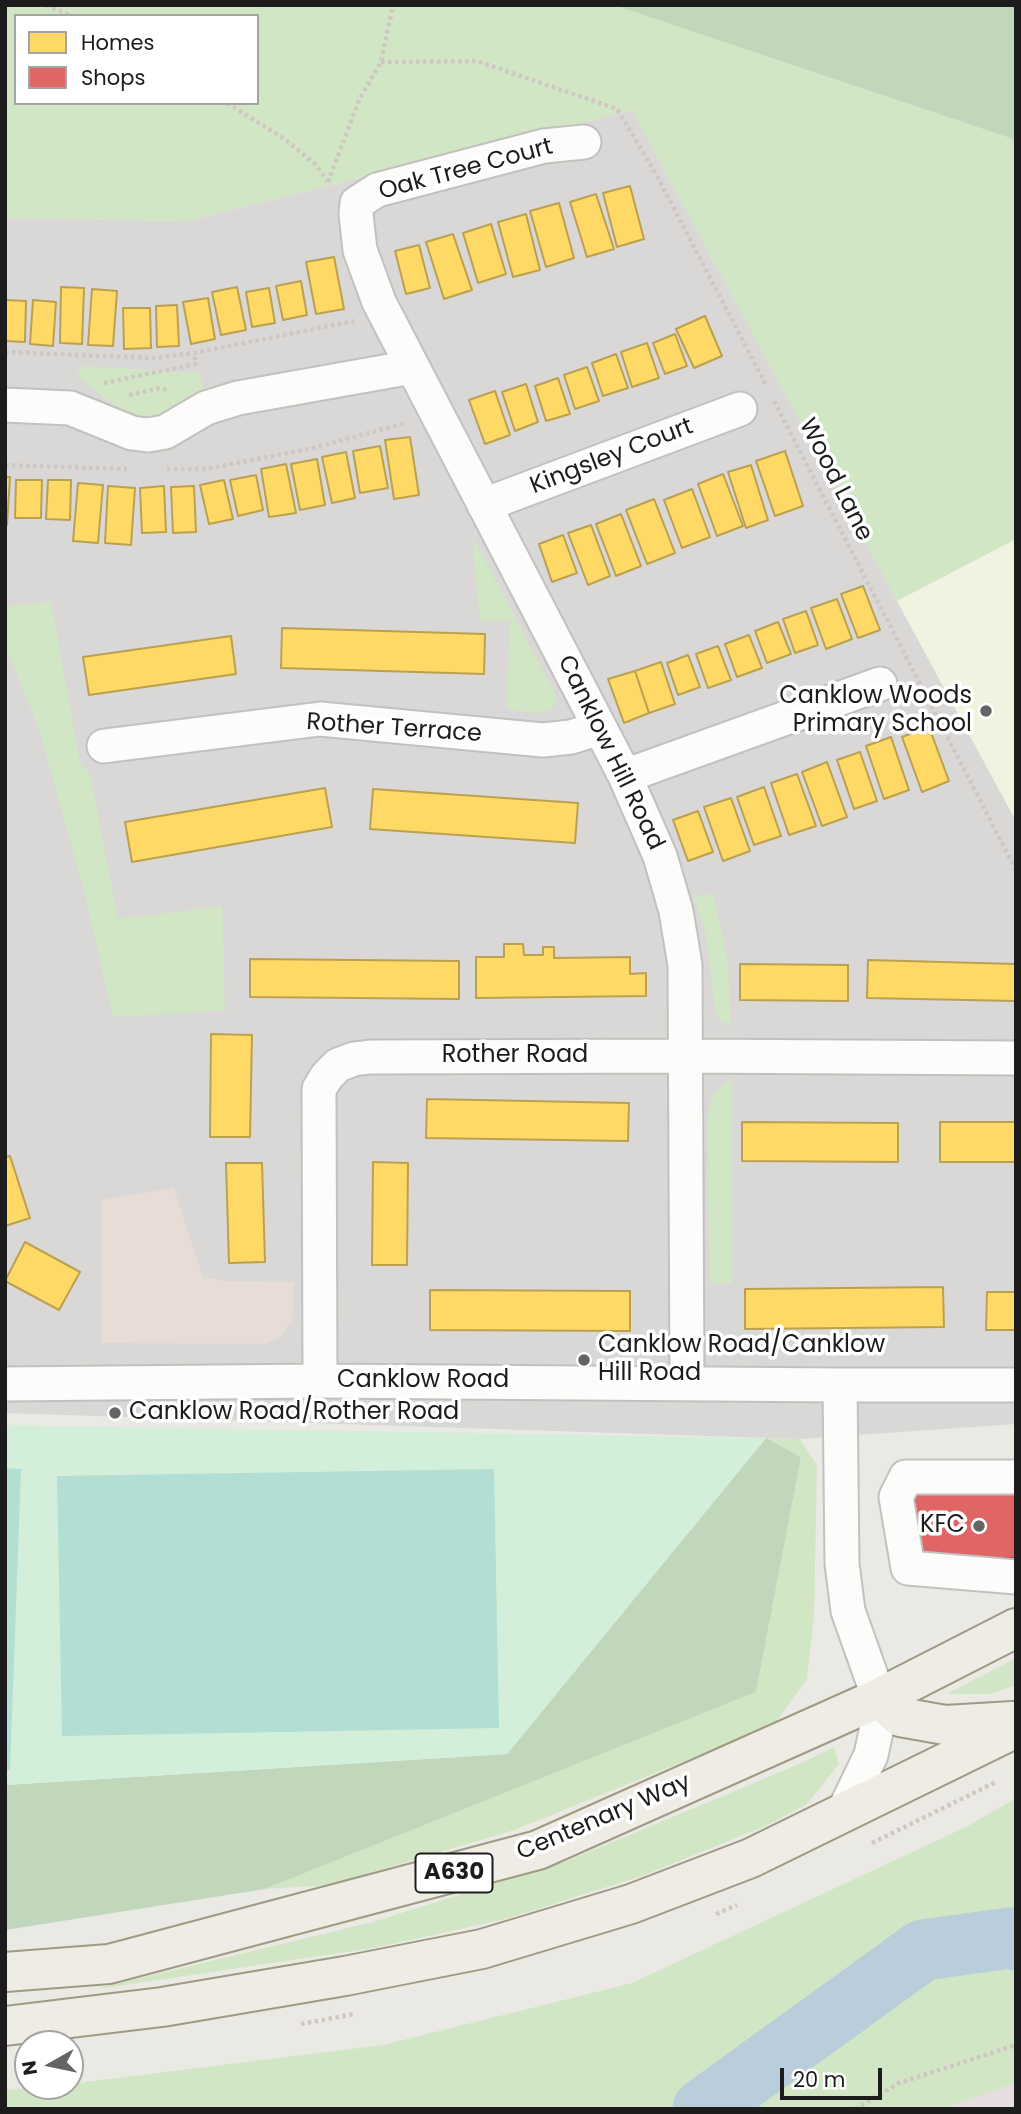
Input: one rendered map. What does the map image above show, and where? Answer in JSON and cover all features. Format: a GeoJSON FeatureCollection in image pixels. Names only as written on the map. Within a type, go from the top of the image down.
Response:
{"type":"FeatureCollection","features":[{"type":"Feature","properties":{"kind":"main road","name":"Centenary Way"},"geometry":{"type":"LineString","coordinates":[[5,1972],[109,1964],[538,1850],[879,1698],[1016,1628]]}},
{"type":"Feature","properties":{"kind":"main road"},"geometry":{"type":"LineString","coordinates":[[879,1698],[900,1717],[944,1725],[1016,1720]]}},
{"type":"Feature","properties":{"kind":"main road"},"geometry":{"type":"LineString","coordinates":[[5,2026],[162,2007],[345,1976],[482,1948],[631,1904],[751,1858],[1016,1728]]}},
{"type":"Feature","properties":{"kind":"street","name":"Oak Tree Court"},"geometry":{"type":"LineString","coordinates":[[412,367],[379,302],[360,250],[356,214],[358,204],[377,190],[544,146],[584,142]]}},
{"type":"Feature","properties":{"kind":"street"},"geometry":{"type":"LineString","coordinates":[[5,405],[70,408],[132,433],[148,435],[165,432],[206,408],[238,398],[412,367]]}},
{"type":"Feature","properties":{"kind":"street","name":"Canklow Hill Road"},"geometry":{"type":"LineString","coordinates":[[412,367],[625,776],[660,856],[676,911],[685,965],[687,1383]]}},
{"type":"Feature","properties":{"kind":"street","name":"Kingsley Court"},"geometry":{"type":"LineString","coordinates":[[484,505],[740,409]]}},
{"type":"Feature","properties":{"kind":"street"},"geometry":{"type":"LineString","coordinates":[[625,776],[880,684]]}},
{"type":"Feature","properties":{"kind":"street","name":"Rother Terrace"},"geometry":{"type":"LineString","coordinates":[[104,746],[320,719],[543,740],[571,737],[600,728]]}},
{"type":"Feature","properties":{"kind":"street","name":"Rother Road"},"geometry":{"type":"LineString","coordinates":[[320,1381],[319,1089],[338,1065],[370,1057],[1016,1058]]}},
{"type":"Feature","properties":{"kind":"street","name":"Canklow Road"},"geometry":{"type":"LineString","coordinates":[[5,1384],[320,1381],[1016,1385]]}},
{"type":"Feature","properties":{"kind":"street"},"geometry":{"type":"LineString","coordinates":[[840,1385],[842,1564],[848,1611],[879,1698],[878,1722],[871,1755],[843,1813]]}},
{"type":"Feature","properties":{"kind":"street"},"geometry":{"type":"LineString","coordinates":[[1016,1477],[906,1477],[896,1497],[908,1568],[1016,1577]]}},
{"type":"Feature","properties":{"kind":"path"},"geometry":{"type":"LineString","coordinates":[[46,5],[66,14]]}},
{"type":"Feature","properties":{"kind":"path"},"geometry":{"type":"LineString","coordinates":[[328,182],[359,100],[381,62],[393,5]]}},
{"type":"Feature","properties":{"kind":"path","name":"Wood Lane"},"geometry":{"type":"LineString","coordinates":[[381,62],[477,61],[617,109],[657,176],[1016,870]]}},
{"type":"Feature","properties":{"kind":"path"},"geometry":{"type":"LineString","coordinates":[[230,105],[283,138],[314,163],[328,182],[336,205],[356,214]]}},
{"type":"Feature","properties":{"kind":"path"},"geometry":{"type":"LineString","coordinates":[[5,352],[154,358],[194,354],[385,314]]}},
{"type":"Feature","properties":{"kind":"path"},"geometry":{"type":"LineString","coordinates":[[70,408],[74,390],[196,363],[194,354]]}},
{"type":"Feature","properties":{"kind":"path"},"geometry":{"type":"LineString","coordinates":[[156,469],[206,468],[313,448],[437,414]]}},
{"type":"Feature","properties":{"kind":"path"},"geometry":{"type":"LineString","coordinates":[[5,466],[129,469]]}},
{"type":"Feature","properties":{"kind":"path"},"geometry":{"type":"LineString","coordinates":[[855,2109],[899,2083],[1016,2045]]}},
{"type":"Feature","properties":{"kind":"shaded area"},"geometry":{"type":"Polygon","coordinates":[[[614,5],[1016,5],[1016,140],[614,5]]]}},
{"type":"Feature","properties":{"kind":"shaded area"},"geometry":{"type":"Polygon","coordinates":[[[632,110],[1016,821],[1016,1424],[800,1439],[5,1413],[5,218],[186,221],[632,110]]]}},
{"type":"Feature","properties":{"kind":"shaded area","name":"Canklow Woods Primary School"},"geometry":{"type":"Polygon","coordinates":[[[1016,539],[1016,821],[897,601],[1016,539]]]}},
{"type":"Feature","properties":{"kind":"shaded area"},"geometry":{"type":"Polygon","coordinates":[[[174,1188],[203,1277],[228,1281],[294,1282],[292,1322],[280,1337],[265,1344],[101,1343],[102,1200],[174,1188]]]}},
{"type":"Feature","properties":{"kind":"shaded area"},"geometry":{"type":"Polygon","coordinates":[[[5,1425],[766,1438],[507,1754],[5,1785],[5,1425]]]}},
{"type":"Feature","properties":{"kind":"shaded area"},"geometry":{"type":"Polygon","coordinates":[[[766,1438],[801,1457],[756,1692],[265,1889],[5,1930],[5,1785],[507,1754],[766,1438]]]}},
{"type":"Feature","properties":{"kind":"shaded area"},"geometry":{"type":"Polygon","coordinates":[[[5,1468],[21,1469],[10,1770],[5,1770],[5,1468]]]}},
{"type":"Feature","properties":{"kind":"shaded area"},"geometry":{"type":"Polygon","coordinates":[[[494,1469],[499,1728],[62,1736],[57,1476],[494,1469]]]}},
{"type":"Feature","properties":{"kind":"shaded area"},"geometry":{"type":"Polygon","coordinates":[[[1016,2083],[1016,2109],[941,2109],[1016,2083]]]}},
{"type":"Feature","properties":{"kind":"green space"},"geometry":{"type":"Polygon","coordinates":[[[5,5],[615,5],[1016,140],[1016,539],[897,601],[632,110],[186,221],[5,218],[5,5]]]}},
{"type":"Feature","properties":{"kind":"green space"},"geometry":{"type":"Polygon","coordinates":[[[80,366],[199,373],[204,389],[187,406],[150,422],[132,417],[117,408],[78,377],[80,366]]]}},
{"type":"Feature","properties":{"kind":"green space"},"geometry":{"type":"Polygon","coordinates":[[[472,536],[556,695],[554,707],[545,712],[507,709],[510,621],[480,621],[472,536]]]}},
{"type":"Feature","properties":{"kind":"green space"},"geometry":{"type":"Polygon","coordinates":[[[51,601],[80,763],[90,774],[118,919],[222,906],[225,1010],[113,1017],[85,895],[40,732],[5,644],[5,607],[51,601]]]}},
{"type":"Feature","properties":{"kind":"green space"},"geometry":{"type":"Polygon","coordinates":[[[713,894],[728,961],[731,1025],[722,1022],[716,1013],[706,935],[694,897],[713,894]]]}},
{"type":"Feature","properties":{"kind":"green space"},"geometry":{"type":"Polygon","coordinates":[[[732,1077],[732,1283],[710,1283],[707,1128],[710,1102],[732,1077]]]}},
{"type":"Feature","properties":{"kind":"green space"},"geometry":{"type":"Polygon","coordinates":[[[766,1438],[800,1439],[817,1465],[814,1617],[807,1679],[774,1725],[514,1830],[329,1885],[265,1889],[756,1692],[801,1457],[766,1438]]]}},
{"type":"Feature","properties":{"kind":"green space"},"geometry":{"type":"Polygon","coordinates":[[[1016,1658],[1016,1685],[990,1694],[947,1694],[1016,1658]]]}},
{"type":"Feature","properties":{"kind":"green space"},"geometry":{"type":"Polygon","coordinates":[[[834,1747],[839,1764],[807,1804],[768,1825],[642,1876],[505,1919],[373,1948],[91,1990],[373,1922],[567,1861],[795,1766],[834,1747]]]}},
{"type":"Feature","properties":{"kind":"green space"},"geometry":{"type":"Polygon","coordinates":[[[1016,1798],[1016,2083],[941,2109],[5,2109],[5,2090],[14,2089],[14,2100],[84,2100],[84,2082],[383,2045],[632,1983],[968,1826],[1016,1798]]]}},
{"type":"Feature","properties":{"kind":"building: Homes"},"geometry":{"type":"Polygon","coordinates":[[[630,186],[644,239],[617,247],[603,193],[630,186]]]}},
{"type":"Feature","properties":{"kind":"building: Homes"},"geometry":{"type":"Polygon","coordinates":[[[596,194],[614,249],[587,257],[570,202],[596,194]]]}},
{"type":"Feature","properties":{"kind":"building: Homes"},"geometry":{"type":"Polygon","coordinates":[[[559,203],[574,258],[546,267],[530,211],[559,203]]]}},
{"type":"Feature","properties":{"kind":"building: Homes"},"geometry":{"type":"Polygon","coordinates":[[[526,214],[540,270],[513,277],[498,222],[526,214]]]}},
{"type":"Feature","properties":{"kind":"building: Homes"},"geometry":{"type":"Polygon","coordinates":[[[491,224],[506,274],[478,283],[463,233],[491,224]]]}},
{"type":"Feature","properties":{"kind":"building: Homes"},"geometry":{"type":"Polygon","coordinates":[[[453,234],[472,290],[444,299],[426,242],[453,234]]]}},
{"type":"Feature","properties":{"kind":"building: Homes"},"geometry":{"type":"Polygon","coordinates":[[[419,245],[430,288],[406,294],[395,251],[419,245]]]}},
{"type":"Feature","properties":{"kind":"building: Homes"},"geometry":{"type":"Polygon","coordinates":[[[334,257],[344,309],[316,314],[306,262],[334,257]]]}},
{"type":"Feature","properties":{"kind":"building: Homes"},"geometry":{"type":"Polygon","coordinates":[[[301,281],[307,315],[283,320],[276,286],[301,281]]]}},
{"type":"Feature","properties":{"kind":"building: Homes"},"geometry":{"type":"Polygon","coordinates":[[[61,287],[84,288],[82,344],[60,343],[61,287]]]}},
{"type":"Feature","properties":{"kind":"building: Homes"},"geometry":{"type":"Polygon","coordinates":[[[237,287],[246,330],[221,335],[212,292],[237,287]]]}},
{"type":"Feature","properties":{"kind":"building: Homes"},"geometry":{"type":"Polygon","coordinates":[[[269,288],[275,323],[252,327],[246,292],[269,288]]]}},
{"type":"Feature","properties":{"kind":"building: Homes"},"geometry":{"type":"Polygon","coordinates":[[[92,289],[117,291],[113,346],[88,345],[92,289]]]}},
{"type":"Feature","properties":{"kind":"building: Homes"},"geometry":{"type":"Polygon","coordinates":[[[208,298],[215,339],[191,344],[183,302],[208,298]]]}},
{"type":"Feature","properties":{"kind":"building: Homes"},"geometry":{"type":"Polygon","coordinates":[[[5,300],[26,301],[25,342],[5,341],[5,300]]]}},
{"type":"Feature","properties":{"kind":"building: Homes"},"geometry":{"type":"Polygon","coordinates":[[[33,300],[56,302],[53,346],[30,344],[33,300]]]}},
{"type":"Feature","properties":{"kind":"building: Homes"},"geometry":{"type":"Polygon","coordinates":[[[177,305],[179,346],[157,347],[156,306],[177,305]]]}},
{"type":"Feature","properties":{"kind":"building: Homes"},"geometry":{"type":"Polygon","coordinates":[[[123,308],[150,308],[151,348],[124,349],[123,308]]]}},
{"type":"Feature","properties":{"kind":"building: Homes"},"geometry":{"type":"Polygon","coordinates":[[[705,316],[722,356],[694,368],[676,329],[705,316]]]}},
{"type":"Feature","properties":{"kind":"building: Homes"},"geometry":{"type":"Polygon","coordinates":[[[675,334],[687,366],[665,374],[653,343],[675,334]]]}},
{"type":"Feature","properties":{"kind":"building: Homes"},"geometry":{"type":"Polygon","coordinates":[[[647,343],[659,378],[632,387],[621,352],[647,343]]]}},
{"type":"Feature","properties":{"kind":"building: Homes"},"geometry":{"type":"Polygon","coordinates":[[[616,354],[628,388],[603,396],[592,363],[616,354]]]}},
{"type":"Feature","properties":{"kind":"building: Homes"},"geometry":{"type":"Polygon","coordinates":[[[587,367],[599,401],[575,409],[564,375],[587,367]]]}},
{"type":"Feature","properties":{"kind":"building: Homes"},"geometry":{"type":"Polygon","coordinates":[[[558,378],[570,414],[546,421],[535,386],[558,378]]]}},
{"type":"Feature","properties":{"kind":"building: Homes"},"geometry":{"type":"Polygon","coordinates":[[[526,384],[538,422],[515,431],[502,392],[526,384]]]}},
{"type":"Feature","properties":{"kind":"building: Homes"},"geometry":{"type":"Polygon","coordinates":[[[495,391],[510,435],[485,444],[469,400],[495,391]]]}},
{"type":"Feature","properties":{"kind":"building: Homes"},"geometry":{"type":"Polygon","coordinates":[[[410,437],[419,495],[394,499],[385,440],[410,437]]]}},
{"type":"Feature","properties":{"kind":"building: Homes"},"geometry":{"type":"Polygon","coordinates":[[[380,446],[388,488],[360,493],[353,451],[380,446]]]}},
{"type":"Feature","properties":{"kind":"building: Homes"},"geometry":{"type":"Polygon","coordinates":[[[785,451],[803,506],[775,516],[756,461],[785,451]]]}},
{"type":"Feature","properties":{"kind":"building: Homes"},"geometry":{"type":"Polygon","coordinates":[[[346,452],[355,498],[332,503],[322,457],[346,452]]]}},
{"type":"Feature","properties":{"kind":"building: Homes"},"geometry":{"type":"Polygon","coordinates":[[[317,459],[325,505],[300,510],[291,464],[317,459]]]}},
{"type":"Feature","properties":{"kind":"building: Homes"},"geometry":{"type":"Polygon","coordinates":[[[286,464],[296,513],[269,517],[261,469],[286,464]]]}},
{"type":"Feature","properties":{"kind":"building: Homes"},"geometry":{"type":"Polygon","coordinates":[[[751,465],[768,520],[746,528],[728,472],[751,465]]]}},
{"type":"Feature","properties":{"kind":"building: Homes"},"geometry":{"type":"Polygon","coordinates":[[[723,474],[743,526],[717,536],[698,484],[723,474]]]}},
{"type":"Feature","properties":{"kind":"building: Homes"},"geometry":{"type":"Polygon","coordinates":[[[256,475],[263,510],[238,516],[230,480],[256,475]]]}},
{"type":"Feature","properties":{"kind":"building: Homes"},"geometry":{"type":"Polygon","coordinates":[[[5,477],[10,477],[7,525],[5,525],[5,477]]]}},
{"type":"Feature","properties":{"kind":"building: Homes"},"geometry":{"type":"Polygon","coordinates":[[[16,480],[42,480],[41,518],[15,518],[16,480]]]}},
{"type":"Feature","properties":{"kind":"building: Homes"},"geometry":{"type":"Polygon","coordinates":[[[48,480],[71,480],[70,520],[46,519],[48,480]]]}},
{"type":"Feature","properties":{"kind":"building: Homes"},"geometry":{"type":"Polygon","coordinates":[[[224,480],[233,519],[209,524],[200,485],[224,480]]]}},
{"type":"Feature","properties":{"kind":"building: Homes"},"geometry":{"type":"Polygon","coordinates":[[[78,483],[103,485],[98,543],[73,541],[78,483]]]}},
{"type":"Feature","properties":{"kind":"building: Homes"},"geometry":{"type":"Polygon","coordinates":[[[108,486],[135,488],[131,545],[105,543],[108,486]]]}},
{"type":"Feature","properties":{"kind":"building: Homes"},"geometry":{"type":"Polygon","coordinates":[[[164,486],[166,532],[142,533],[140,488],[164,486]]]}},
{"type":"Feature","properties":{"kind":"building: Homes"},"geometry":{"type":"Polygon","coordinates":[[[194,486],[196,532],[173,533],[171,487],[194,486]]]}},
{"type":"Feature","properties":{"kind":"building: Homes"},"geometry":{"type":"Polygon","coordinates":[[[692,489],[710,537],[682,548],[664,500],[692,489]]]}},
{"type":"Feature","properties":{"kind":"building: Homes"},"geometry":{"type":"Polygon","coordinates":[[[654,499],[675,553],[647,564],[626,510],[654,499]]]}},
{"type":"Feature","properties":{"kind":"building: Homes"},"geometry":{"type":"Polygon","coordinates":[[[621,514],[641,566],[616,576],[596,524],[621,514]]]}},
{"type":"Feature","properties":{"kind":"building: Homes"},"geometry":{"type":"Polygon","coordinates":[[[591,525],[610,576],[588,585],[568,533],[591,525]]]}},
{"type":"Feature","properties":{"kind":"building: Homes"},"geometry":{"type":"Polygon","coordinates":[[[563,535],[577,573],[552,582],[539,544],[563,535]]]}},
{"type":"Feature","properties":{"kind":"building: Homes"},"geometry":{"type":"Polygon","coordinates":[[[863,586],[880,630],[858,638],[841,594],[863,586]]]}},
{"type":"Feature","properties":{"kind":"building: Homes"},"geometry":{"type":"Polygon","coordinates":[[[837,599],[852,639],[826,649],[811,608],[837,599]]]}},
{"type":"Feature","properties":{"kind":"building: Homes"},"geometry":{"type":"Polygon","coordinates":[[[806,611],[818,645],[795,653],[783,619],[806,611]]]}},
{"type":"Feature","properties":{"kind":"building: Homes"},"geometry":{"type":"Polygon","coordinates":[[[778,622],[791,654],[767,663],[755,631],[778,622]]]}},
{"type":"Feature","properties":{"kind":"building: Homes"},"geometry":{"type":"Polygon","coordinates":[[[282,628],[485,634],[484,674],[281,668],[282,628]]]}},
{"type":"Feature","properties":{"kind":"building: Homes"},"geometry":{"type":"Polygon","coordinates":[[[749,635],[762,668],[737,677],[725,644],[749,635]]]}},
{"type":"Feature","properties":{"kind":"building: Homes"},"geometry":{"type":"Polygon","coordinates":[[[231,636],[236,674],[89,695],[83,657],[231,636]]]}},
{"type":"Feature","properties":{"kind":"building: Homes"},"geometry":{"type":"Polygon","coordinates":[[[718,646],[731,680],[708,688],[696,654],[718,646]]]}},
{"type":"Feature","properties":{"kind":"building: Homes"},"geometry":{"type":"Polygon","coordinates":[[[688,655],[700,687],[678,695],[667,663],[688,655]]]}},
{"type":"Feature","properties":{"kind":"building: Homes"},"geometry":{"type":"Polygon","coordinates":[[[661,662],[675,704],[649,713],[635,671],[661,662]]]}},
{"type":"Feature","properties":{"kind":"building: Homes"},"geometry":{"type":"Polygon","coordinates":[[[635,671],[649,713],[624,723],[608,679],[635,671]]]}},
{"type":"Feature","properties":{"kind":"building: Homes"},"geometry":{"type":"Polygon","coordinates":[[[929,727],[949,781],[922,792],[902,737],[929,727]]]}},
{"type":"Feature","properties":{"kind":"building: Homes"},"geometry":{"type":"Polygon","coordinates":[[[891,737],[909,790],[884,799],[866,746],[891,737]]]}},
{"type":"Feature","properties":{"kind":"building: Homes"},"geometry":{"type":"Polygon","coordinates":[[[860,752],[877,801],[854,809],[837,760],[860,752]]]}},
{"type":"Feature","properties":{"kind":"building: Homes"},"geometry":{"type":"Polygon","coordinates":[[[827,762],[847,817],[822,826],[802,772],[827,762]]]}},
{"type":"Feature","properties":{"kind":"building: Homes"},"geometry":{"type":"Polygon","coordinates":[[[797,774],[816,826],[789,835],[771,783],[797,774]]]}},
{"type":"Feature","properties":{"kind":"building: Homes"},"geometry":{"type":"Polygon","coordinates":[[[764,787],[781,836],[754,845],[737,797],[764,787]]]}},
{"type":"Feature","properties":{"kind":"building: Homes"},"geometry":{"type":"Polygon","coordinates":[[[325,788],[332,827],[132,862],[125,822],[325,788]]]}},
{"type":"Feature","properties":{"kind":"building: Homes"},"geometry":{"type":"Polygon","coordinates":[[[373,789],[578,803],[575,843],[370,829],[373,789]]]}},
{"type":"Feature","properties":{"kind":"building: Homes"},"geometry":{"type":"Polygon","coordinates":[[[731,798],[750,851],[723,861],[704,807],[731,798]]]}},
{"type":"Feature","properties":{"kind":"building: Homes"},"geometry":{"type":"Polygon","coordinates":[[[698,811],[713,852],[688,861],[673,820],[698,811]]]}},
{"type":"Feature","properties":{"kind":"building: Homes"},"geometry":{"type":"Polygon","coordinates":[[[504,944],[523,944],[524,955],[543,955],[543,947],[554,947],[554,958],[630,957],[630,974],[646,973],[646,996],[476,998],[476,957],[504,957],[504,944]]]}},
{"type":"Feature","properties":{"kind":"building: Homes"},"geometry":{"type":"Polygon","coordinates":[[[250,959],[459,961],[459,999],[250,997],[250,959]]]}},
{"type":"Feature","properties":{"kind":"building: Homes"},"geometry":{"type":"Polygon","coordinates":[[[868,960],[1016,964],[1016,1001],[867,998],[868,960]]]}},
{"type":"Feature","properties":{"kind":"building: Homes"},"geometry":{"type":"Polygon","coordinates":[[[740,964],[848,965],[848,1001],[740,1000],[740,964]]]}},
{"type":"Feature","properties":{"kind":"building: Homes"},"geometry":{"type":"Polygon","coordinates":[[[211,1034],[252,1035],[250,1137],[210,1137],[211,1034]]]}},
{"type":"Feature","properties":{"kind":"building: Homes"},"geometry":{"type":"Polygon","coordinates":[[[427,1099],[629,1103],[628,1141],[426,1138],[427,1099]]]}},
{"type":"Feature","properties":{"kind":"building: Homes"},"geometry":{"type":"Polygon","coordinates":[[[742,1122],[898,1123],[898,1162],[742,1161],[742,1122]]]}},
{"type":"Feature","properties":{"kind":"building: Homes"},"geometry":{"type":"Polygon","coordinates":[[[940,1122],[1016,1122],[1016,1162],[940,1162],[940,1122]]]}},
{"type":"Feature","properties":{"kind":"building: Homes"},"geometry":{"type":"Polygon","coordinates":[[[10,1156],[30,1218],[5,1226],[5,1157],[10,1156]]]}},
{"type":"Feature","properties":{"kind":"building: Homes"},"geometry":{"type":"Polygon","coordinates":[[[373,1162],[408,1163],[407,1265],[372,1265],[373,1162]]]}},
{"type":"Feature","properties":{"kind":"building: Homes"},"geometry":{"type":"Polygon","coordinates":[[[226,1163],[262,1163],[265,1262],[229,1263],[226,1163]]]}},
{"type":"Feature","properties":{"kind":"building: Homes"},"geometry":{"type":"Polygon","coordinates":[[[25,1242],[80,1272],[59,1310],[5,1281],[25,1242]]]}},
{"type":"Feature","properties":{"kind":"building: Homes"},"geometry":{"type":"Polygon","coordinates":[[[943,1287],[944,1327],[745,1329],[745,1289],[943,1287]]]}},
{"type":"Feature","properties":{"kind":"building: Homes"},"geometry":{"type":"Polygon","coordinates":[[[430,1290],[630,1291],[630,1331],[430,1330],[430,1290]]]}},
{"type":"Feature","properties":{"kind":"building: Homes"},"geometry":{"type":"Polygon","coordinates":[[[987,1292],[1016,1292],[1016,1330],[986,1330],[987,1292]]]}},
{"type":"Feature","properties":{"kind":"building: Shops"},"geometry":{"type":"Polygon","coordinates":[[[915,1494],[1016,1494],[1016,1558],[915,1558],[915,1494]]]}},
{"type":"Feature","properties":{"kind":"waterway"},"geometry":{"type":"LineString","coordinates":[[703,2109],[923,1950],[1010,1938],[1016,1940]]}},
{"type":"Feature","properties":{"kind":"place","name":"Canklow Woods Primary School"},"geometry":{"type":"Point","coordinates":[986,711]}},
{"type":"Feature","properties":{"kind":"place","name":"Canklow Road/Canklow Hill Road"},"geometry":{"type":"Point","coordinates":[584,1360]}},
{"type":"Feature","properties":{"kind":"place","name":"Canklow Road/Rother Road"},"geometry":{"type":"Point","coordinates":[115,1413]}},
{"type":"Feature","properties":{"kind":"place","name":"KFC"},"geometry":{"type":"Point","coordinates":[979,1526]}}]}
